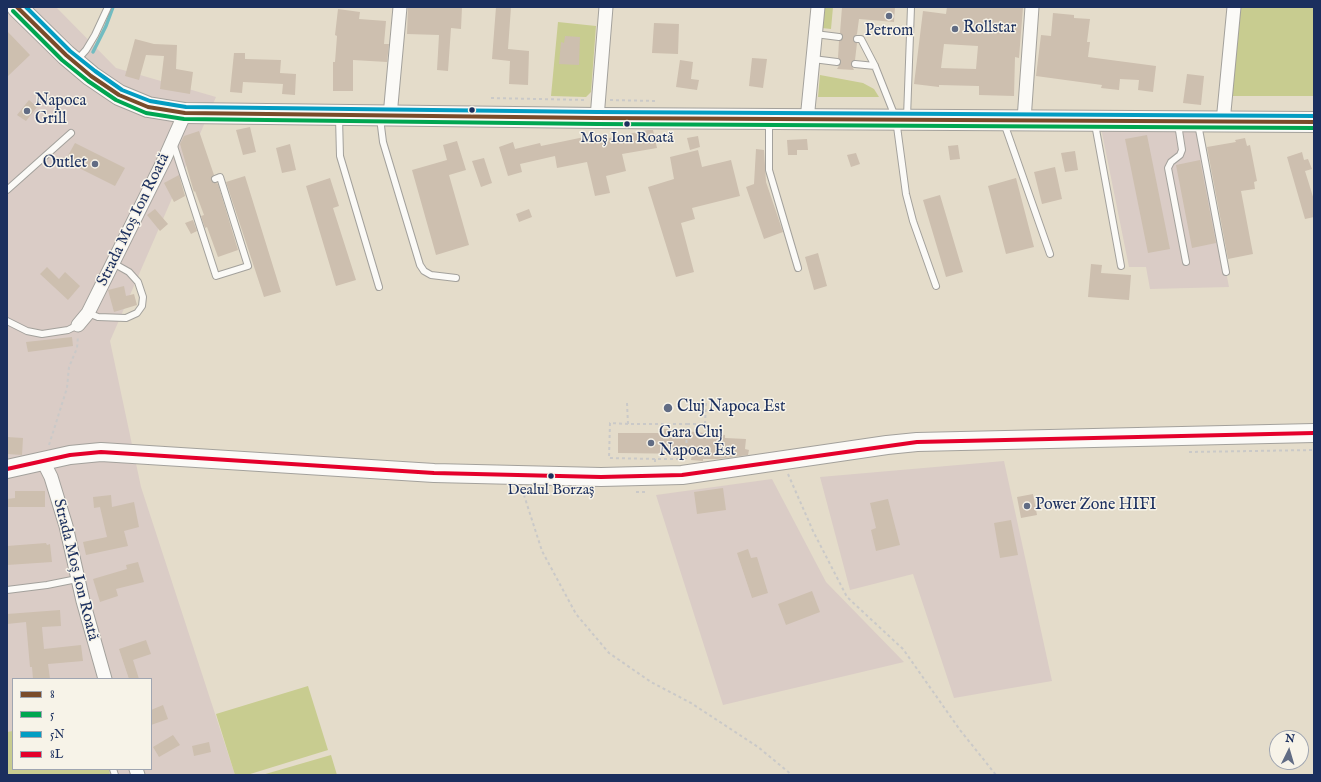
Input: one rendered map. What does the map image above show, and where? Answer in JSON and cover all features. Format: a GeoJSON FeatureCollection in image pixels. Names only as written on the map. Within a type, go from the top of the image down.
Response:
{"type":"FeatureCollection","features":[{"type":"Feature","properties":{"kind":"main road"},"geometry":{"type":"LineString","coordinates":[[17,7],[48,39],[74,62],[119,95],[148,107],[185,113],[385,116],[598,109],[769,120],[1003,119],[1314,122]]}},
{"type":"Feature","properties":{"kind":"main road"},"geometry":{"type":"LineString","coordinates":[[7,469],[70,455],[100,452],[434,473],[601,476],[655,467],[682,475],[887,444],[917,442],[1314,434]]}},
{"type":"Feature","properties":{"kind":"street"},"geometry":{"type":"LineString","coordinates":[[385,116],[400,7]]}},
{"type":"Feature","properties":{"kind":"street"},"geometry":{"type":"LineString","coordinates":[[598,109],[606,7]]}},
{"type":"Feature","properties":{"kind":"street"},"geometry":{"type":"LineString","coordinates":[[808,120],[818,7]]}},
{"type":"Feature","properties":{"kind":"street"},"geometry":{"type":"LineString","coordinates":[[1024,120],[1032,7]]}},
{"type":"Feature","properties":{"kind":"street"},"geometry":{"type":"LineString","coordinates":[[1222,122],[1234,7]]}},
{"type":"Feature","properties":{"kind":"street","name":"Strada Moș Ion Roată"},"geometry":{"type":"LineString","coordinates":[[78,325],[88,313],[185,113]]}},
{"type":"Feature","properties":{"kind":"street","name":"Strada Moș Ion Roată"},"geometry":{"type":"LineString","coordinates":[[43,461],[51,478],[66,526],[77,579],[105,678]]}},
{"type":"Feature","properties":{"kind":"lane"},"geometry":{"type":"LineString","coordinates":[[74,62],[86,50],[108,7]]}},
{"type":"Feature","properties":{"kind":"lane"},"geometry":{"type":"LineString","coordinates":[[911,7],[901,119],[906,194],[913,221],[936,286]]}},
{"type":"Feature","properties":{"kind":"lane"},"geometry":{"type":"LineString","coordinates":[[816,34],[839,37]]}},
{"type":"Feature","properties":{"kind":"lane"},"geometry":{"type":"LineString","coordinates":[[857,39],[861,40],[901,119]]}},
{"type":"Feature","properties":{"kind":"lane"},"geometry":{"type":"LineString","coordinates":[[813,59],[837,62]]}},
{"type":"Feature","properties":{"kind":"lane"},"geometry":{"type":"LineString","coordinates":[[855,64],[875,66]]}},
{"type":"Feature","properties":{"kind":"lane"},"geometry":{"type":"LineString","coordinates":[[339,116],[340,156],[379,287]]}},
{"type":"Feature","properties":{"kind":"lane"},"geometry":{"type":"LineString","coordinates":[[385,116],[383,142],[420,265],[424,271],[431,275],[456,278]]}},
{"type":"Feature","properties":{"kind":"lane"},"geometry":{"type":"LineString","coordinates":[[1003,119],[1050,254]]}},
{"type":"Feature","properties":{"kind":"lane"},"geometry":{"type":"LineString","coordinates":[[769,120],[769,170],[798,268]]}},
{"type":"Feature","properties":{"kind":"lane"},"geometry":{"type":"LineString","coordinates":[[1094,120],[1121,266]]}},
{"type":"Feature","properties":{"kind":"lane"},"geometry":{"type":"LineString","coordinates":[[1177,121],[1182,150],[1180,156],[1171,162],[1168,168],[1186,262]]}},
{"type":"Feature","properties":{"kind":"lane"},"geometry":{"type":"LineString","coordinates":[[1197,121],[1226,272]]}},
{"type":"Feature","properties":{"kind":"lane"},"geometry":{"type":"LineString","coordinates":[[7,190],[71,133]]}},
{"type":"Feature","properties":{"kind":"lane"},"geometry":{"type":"LineString","coordinates":[[172,142],[190,186],[216,276],[248,266],[220,177],[215,179]]}},
{"type":"Feature","properties":{"kind":"lane"},"geometry":{"type":"LineString","coordinates":[[88,313],[98,317],[126,318],[137,313],[142,306],[143,297],[138,282],[128,272],[112,263]]}},
{"type":"Feature","properties":{"kind":"lane"},"geometry":{"type":"LineString","coordinates":[[7,321],[27,331],[42,334],[68,330],[78,325]]}},
{"type":"Feature","properties":{"kind":"lane"},"geometry":{"type":"LineString","coordinates":[[7,590],[48,585],[77,579]]}},
{"type":"Feature","properties":{"kind":"path"},"geometry":{"type":"LineString","coordinates":[[491,98],[598,109],[655,101]]}},
{"type":"Feature","properties":{"kind":"path"},"geometry":{"type":"LineString","coordinates":[[43,461],[67,388],[69,367],[77,348],[78,325]]}},
{"type":"Feature","properties":{"kind":"path"},"geometry":{"type":"LineString","coordinates":[[627,403],[628,424]]}},
{"type":"Feature","properties":{"kind":"path"},"geometry":{"type":"LineString","coordinates":[[687,424],[687,459],[655,467],[609,458],[610,424],[628,424],[687,424],[705,424],[706,403]]}},
{"type":"Feature","properties":{"kind":"path"},"geometry":{"type":"LineString","coordinates":[[782,460],[813,531],[847,597],[903,649],[960,730],[996,775]]}},
{"type":"Feature","properties":{"kind":"path"},"geometry":{"type":"LineString","coordinates":[[517,474],[542,551],[576,614],[609,653],[651,682],[691,702],[758,747],[792,775]]}},
{"type":"Feature","properties":{"kind":"shaded area"},"geometry":{"type":"Polygon","coordinates":[[[7,7],[56,7],[116,68],[216,97],[110,341],[141,487],[235,775],[7,775],[7,7]]]}},
{"type":"Feature","properties":{"kind":"shaded area"},"geometry":{"type":"Polygon","coordinates":[[[1198,127],[1229,287],[1150,289],[1146,267],[1129,267],[1101,128],[1198,127]]]}},
{"type":"Feature","properties":{"kind":"shaded area"},"geometry":{"type":"Polygon","coordinates":[[[1004,461],[1052,681],[954,698],[913,574],[850,590],[820,477],[1004,461]]]}},
{"type":"Feature","properties":{"kind":"shaded area"},"geometry":{"type":"Polygon","coordinates":[[[772,479],[826,582],[904,662],[723,705],[656,495],[772,479]]]}},
{"type":"Feature","properties":{"kind":"green space"},"geometry":{"type":"Polygon","coordinates":[[[824,7],[833,7],[831,29],[822,28],[824,7]]]}},
{"type":"Feature","properties":{"kind":"green space"},"geometry":{"type":"Polygon","coordinates":[[[1240,7],[1314,7],[1314,96],[1232,96],[1240,7]]]}},
{"type":"Feature","properties":{"kind":"green space"},"geometry":{"type":"Polygon","coordinates":[[[558,22],[596,26],[591,92],[586,97],[551,96],[558,22]]]}},
{"type":"Feature","properties":{"kind":"green space"},"geometry":{"type":"Polygon","coordinates":[[[820,75],[863,83],[874,89],[879,97],[818,97],[820,75]]]}},
{"type":"Feature","properties":{"kind":"green space"},"geometry":{"type":"Polygon","coordinates":[[[308,686],[328,750],[247,775],[235,775],[216,714],[308,686]]]}},
{"type":"Feature","properties":{"kind":"green space"},"geometry":{"type":"Polygon","coordinates":[[[12,731],[12,770],[109,770],[110,775],[7,775],[7,732],[12,731]]]}},
{"type":"Feature","properties":{"kind":"green space"},"geometry":{"type":"Polygon","coordinates":[[[331,755],[337,775],[262,775],[331,755]]]}},
{"type":"Feature","properties":{"kind":"building"},"geometry":{"type":"Polygon","coordinates":[[[408,7],[462,7],[461,29],[451,28],[448,71],[437,70],[439,35],[407,34],[408,7]]]}},
{"type":"Feature","properties":{"kind":"building"},"geometry":{"type":"Polygon","coordinates":[[[496,7],[511,7],[508,49],[529,51],[528,85],[509,84],[510,61],[492,59],[496,7]]]}},
{"type":"Feature","properties":{"kind":"building"},"geometry":{"type":"Polygon","coordinates":[[[842,7],[895,7],[894,22],[859,19],[857,34],[853,39],[857,43],[855,60],[851,64],[854,70],[837,69],[841,62],[838,58],[839,41],[843,37],[840,33],[842,7]]]}},
{"type":"Feature","properties":{"kind":"building"},"geometry":{"type":"Polygon","coordinates":[[[947,7],[1023,7],[1019,58],[1015,57],[1014,96],[979,95],[979,86],[939,85],[939,87],[914,84],[923,11],[946,14],[947,7]],[[944,44],[941,68],[976,69],[978,46],[944,44]]]}},
{"type":"Feature","properties":{"kind":"building"},"geometry":{"type":"Polygon","coordinates":[[[338,9],[360,12],[359,19],[386,21],[384,44],[389,44],[387,62],[353,60],[353,91],[333,91],[333,62],[335,62],[337,36],[335,35],[338,9]]]}},
{"type":"Feature","properties":{"kind":"building"},"geometry":{"type":"Polygon","coordinates":[[[1053,13],[1074,15],[1074,18],[1090,19],[1087,42],[1090,42],[1088,57],[1156,66],[1153,92],[1138,90],[1139,80],[1120,79],[1119,90],[1101,88],[1102,85],[1036,76],[1041,35],[1051,36],[1053,13]]]}},
{"type":"Feature","properties":{"kind":"building"},"geometry":{"type":"Polygon","coordinates":[[[654,23],[679,24],[678,54],[652,53],[654,23]]]}},
{"type":"Feature","properties":{"kind":"building"},"geometry":{"type":"Polygon","coordinates":[[[7,31],[30,55],[7,77],[7,31]]]}},
{"type":"Feature","properties":{"kind":"building"},"geometry":{"type":"Polygon","coordinates":[[[565,36],[580,37],[579,65],[559,64],[561,42],[564,43],[565,36]]]}},
{"type":"Feature","properties":{"kind":"building"},"geometry":{"type":"Polygon","coordinates":[[[135,39],[154,44],[177,45],[176,69],[193,72],[190,94],[160,89],[164,56],[146,55],[139,80],[125,76],[135,39]]]}},
{"type":"Feature","properties":{"kind":"building"},"geometry":{"type":"Polygon","coordinates":[[[234,53],[245,53],[245,59],[281,60],[280,73],[296,74],[295,95],[282,94],[283,84],[243,82],[242,93],[230,92],[234,53]]]}},
{"type":"Feature","properties":{"kind":"building"},"geometry":{"type":"Polygon","coordinates":[[[752,58],[767,59],[763,88],[749,86],[752,58]]]}},
{"type":"Feature","properties":{"kind":"building"},"geometry":{"type":"Polygon","coordinates":[[[680,60],[693,62],[691,79],[699,80],[697,90],[676,87],[680,60]]]}},
{"type":"Feature","properties":{"kind":"building"},"geometry":{"type":"Polygon","coordinates":[[[1187,74],[1204,76],[1201,105],[1183,103],[1187,74]]]}},
{"type":"Feature","properties":{"kind":"building","name":"Napoca Grill"},"geometry":{"type":"Polygon","coordinates":[[[29,100],[37,107],[26,121],[17,115],[29,100]]]}},
{"type":"Feature","properties":{"kind":"building"},"geometry":{"type":"Polygon","coordinates":[[[250,127],[256,152],[243,155],[236,130],[250,127]]]}},
{"type":"Feature","properties":{"kind":"building"},"geometry":{"type":"Polygon","coordinates":[[[653,130],[657,148],[622,154],[626,171],[606,176],[610,193],[595,196],[587,162],[557,168],[555,156],[520,164],[522,172],[508,176],[499,147],[513,142],[515,149],[540,143],[541,146],[594,135],[595,141],[653,130]]]}},
{"type":"Feature","properties":{"kind":"building"},"geometry":{"type":"Polygon","coordinates":[[[199,131],[214,175],[211,180],[218,184],[238,250],[218,257],[207,227],[205,228],[201,216],[204,215],[195,191],[194,192],[180,144],[184,136],[199,131]]]}},
{"type":"Feature","properties":{"kind":"building"},"geometry":{"type":"Polygon","coordinates":[[[1147,135],[1170,249],[1148,253],[1125,139],[1147,135]]]}},
{"type":"Feature","properties":{"kind":"building"},"geometry":{"type":"Polygon","coordinates":[[[698,136],[700,147],[690,150],[687,138],[698,136]]]}},
{"type":"Feature","properties":{"kind":"building"},"geometry":{"type":"Polygon","coordinates":[[[1245,138],[1247,146],[1250,145],[1257,181],[1254,182],[1255,189],[1241,191],[1253,254],[1228,259],[1207,147],[1236,142],[1235,140],[1245,138]]]}},
{"type":"Feature","properties":{"kind":"building"},"geometry":{"type":"Polygon","coordinates":[[[807,139],[808,150],[797,150],[797,155],[788,155],[787,140],[807,139]]]}},
{"type":"Feature","properties":{"kind":"building"},"geometry":{"type":"Polygon","coordinates":[[[457,141],[466,170],[449,175],[469,245],[436,255],[412,170],[447,160],[443,145],[457,141]]]}},
{"type":"Feature","properties":{"kind":"building","name":"Outlet"},"geometry":{"type":"Polygon","coordinates":[[[75,143],[125,168],[115,186],[65,161],[75,143]]]}},
{"type":"Feature","properties":{"kind":"building"},"geometry":{"type":"Polygon","coordinates":[[[290,144],[296,170],[282,173],[276,148],[290,144]]]}},
{"type":"Feature","properties":{"kind":"building"},"geometry":{"type":"Polygon","coordinates":[[[958,145],[960,159],[950,160],[948,146],[958,145]]]}},
{"type":"Feature","properties":{"kind":"building"},"geometry":{"type":"Polygon","coordinates":[[[756,149],[764,150],[766,182],[783,232],[764,239],[746,187],[754,184],[756,149]]]}},
{"type":"Feature","properties":{"kind":"building"},"geometry":{"type":"Polygon","coordinates":[[[698,150],[702,167],[731,160],[740,196],[692,208],[695,219],[681,223],[694,272],[676,277],[648,187],[674,179],[670,157],[698,150]]]}},
{"type":"Feature","properties":{"kind":"building"},"geometry":{"type":"Polygon","coordinates":[[[1075,151],[1078,170],[1065,172],[1061,153],[1075,151]]]}},
{"type":"Feature","properties":{"kind":"building"},"geometry":{"type":"Polygon","coordinates":[[[1302,152],[1304,160],[1308,159],[1312,169],[1305,171],[1314,200],[1314,217],[1305,219],[1287,157],[1302,152]]]}},
{"type":"Feature","properties":{"kind":"building"},"geometry":{"type":"Polygon","coordinates":[[[856,153],[860,164],[851,167],[847,155],[856,153]]]}},
{"type":"Feature","properties":{"kind":"building"},"geometry":{"type":"Polygon","coordinates":[[[484,158],[492,183],[481,187],[472,161],[484,158]]]}},
{"type":"Feature","properties":{"kind":"building"},"geometry":{"type":"Polygon","coordinates":[[[1200,160],[1216,243],[1192,248],[1176,165],[1200,160]]]}},
{"type":"Feature","properties":{"kind":"building"},"geometry":{"type":"Polygon","coordinates":[[[1055,167],[1062,199],[1042,204],[1034,172],[1055,167]]]}},
{"type":"Feature","properties":{"kind":"building"},"geometry":{"type":"Polygon","coordinates":[[[179,175],[185,196],[174,202],[164,183],[179,175]]]}},
{"type":"Feature","properties":{"kind":"building"},"geometry":{"type":"Polygon","coordinates":[[[245,176],[281,292],[264,297],[226,182],[245,176]]]}},
{"type":"Feature","properties":{"kind":"building"},"geometry":{"type":"Polygon","coordinates":[[[330,178],[339,206],[333,208],[356,280],[336,286],[306,186],[330,178]]]}},
{"type":"Feature","properties":{"kind":"building"},"geometry":{"type":"Polygon","coordinates":[[[1016,178],[1034,247],[1006,254],[988,186],[1016,178]]]}},
{"type":"Feature","properties":{"kind":"building"},"geometry":{"type":"Polygon","coordinates":[[[940,195],[963,272],[946,277],[923,200],[940,195]]]}},
{"type":"Feature","properties":{"kind":"building"},"geometry":{"type":"Polygon","coordinates":[[[155,209],[168,224],[160,231],[147,215],[155,209]]]}},
{"type":"Feature","properties":{"kind":"building"},"geometry":{"type":"Polygon","coordinates":[[[529,209],[532,217],[519,222],[516,214],[529,209]]]}},
{"type":"Feature","properties":{"kind":"building"},"geometry":{"type":"Polygon","coordinates":[[[193,220],[197,231],[191,234],[185,223],[193,220]]]}},
{"type":"Feature","properties":{"kind":"building"},"geometry":{"type":"Polygon","coordinates":[[[818,253],[827,286],[814,290],[805,257],[818,253]]]}},
{"type":"Feature","properties":{"kind":"building"},"geometry":{"type":"Polygon","coordinates":[[[1091,264],[1102,265],[1101,273],[1131,275],[1129,300],[1088,297],[1091,264]]]}},
{"type":"Feature","properties":{"kind":"building"},"geometry":{"type":"Polygon","coordinates":[[[47,267],[59,279],[65,272],[80,286],[68,300],[40,274],[47,267]]]}},
{"type":"Feature","properties":{"kind":"building"},"geometry":{"type":"Polygon","coordinates":[[[124,286],[126,296],[134,294],[137,305],[114,312],[108,290],[124,286]]]}},
{"type":"Feature","properties":{"kind":"building"},"geometry":{"type":"Polygon","coordinates":[[[72,337],[73,346],[28,352],[26,342],[72,337]]]}},
{"type":"Feature","properties":{"kind":"building"},"geometry":{"type":"Polygon","coordinates":[[[664,429],[685,429],[685,431],[725,435],[725,438],[746,439],[745,449],[749,450],[748,455],[717,459],[703,459],[703,461],[691,460],[692,454],[618,453],[618,433],[664,433],[664,429]]]}},
{"type":"Feature","properties":{"kind":"building"},"geometry":{"type":"Polygon","coordinates":[[[7,437],[23,438],[22,455],[7,454],[7,437]]]}},
{"type":"Feature","properties":{"kind":"building"},"geometry":{"type":"Polygon","coordinates":[[[723,488],[726,510],[697,514],[694,492],[723,488]]]}},
{"type":"Feature","properties":{"kind":"building"},"geometry":{"type":"Polygon","coordinates":[[[15,491],[45,491],[45,507],[7,507],[7,499],[15,498],[15,491]]]}},
{"type":"Feature","properties":{"kind":"building","name":"Power Zone HIFI"},"geometry":{"type":"Polygon","coordinates":[[[1033,494],[1037,515],[1021,518],[1017,497],[1033,494]]]}},
{"type":"Feature","properties":{"kind":"building"},"geometry":{"type":"Polygon","coordinates":[[[111,495],[112,507],[134,502],[139,527],[124,531],[128,546],[86,555],[83,542],[107,537],[100,507],[94,508],[93,497],[111,495]]]}},
{"type":"Feature","properties":{"kind":"building"},"geometry":{"type":"Polygon","coordinates":[[[888,499],[900,545],[876,551],[871,530],[876,528],[870,503],[888,499]]]}},
{"type":"Feature","properties":{"kind":"building"},"geometry":{"type":"Polygon","coordinates":[[[1011,520],[1018,555],[1000,558],[994,523],[1011,520]]]}},
{"type":"Feature","properties":{"kind":"building"},"geometry":{"type":"Polygon","coordinates":[[[46,543],[47,545],[50,544],[52,562],[7,565],[7,546],[46,543]]]}},
{"type":"Feature","properties":{"kind":"building"},"geometry":{"type":"Polygon","coordinates":[[[748,549],[751,558],[757,557],[768,593],[752,598],[737,553],[748,549]]]}},
{"type":"Feature","properties":{"kind":"building"},"geometry":{"type":"Polygon","coordinates":[[[138,562],[144,582],[116,589],[118,596],[100,602],[93,579],[127,569],[126,565],[138,562]]]}},
{"type":"Feature","properties":{"kind":"building"},"geometry":{"type":"Polygon","coordinates":[[[812,591],[820,612],[786,625],[778,604],[812,591]]]}},
{"type":"Feature","properties":{"kind":"building"},"geometry":{"type":"Polygon","coordinates":[[[60,610],[61,626],[42,627],[44,649],[81,645],[83,661],[48,664],[50,678],[33,678],[32,667],[30,667],[26,622],[7,624],[7,614],[60,610]]]}},
{"type":"Feature","properties":{"kind":"building"},"geometry":{"type":"Polygon","coordinates":[[[146,640],[151,654],[133,660],[139,678],[129,678],[119,649],[146,640]]]}},
{"type":"Feature","properties":{"kind":"building"},"geometry":{"type":"Polygon","coordinates":[[[163,705],[168,719],[152,725],[152,710],[163,705]]]}},
{"type":"Feature","properties":{"kind":"building"},"geometry":{"type":"Polygon","coordinates":[[[173,735],[180,745],[159,757],[153,747],[173,735]]]}},
{"type":"Feature","properties":{"kind":"building"},"geometry":{"type":"Polygon","coordinates":[[[209,742],[211,752],[194,756],[192,746],[209,742]]]}},
{"type":"Feature","properties":{"kind":"waterway"},"geometry":{"type":"LineString","coordinates":[[93,52],[106,26],[113,7]]}},
{"type":"Feature","properties":{"kind":"transit line","name":"8"},"geometry":{"type":"LineString","coordinates":[[17,7],[66,55],[91,76],[119,95],[148,107],[185,113],[597,118],[1314,122]]}},
{"type":"Feature","properties":{"kind":"transit line","name":"5N"},"geometry":{"type":"LineString","coordinates":[[26,7],[70,51],[122,90],[150,101],[186,107],[597,112],[1314,116]]}},
{"type":"Feature","properties":{"kind":"transit line","name":"5"},"geometry":{"type":"LineString","coordinates":[[13,11],[62,60],[88,81],[116,100],[146,113],[184,119],[597,124],[1314,128]]}},
{"type":"Feature","properties":{"kind":"transit line","name":"8L"},"geometry":{"type":"LineString","coordinates":[[7,469],[70,455],[101,452],[434,473],[601,477],[682,475],[917,442],[1314,433]]}},
{"type":"Feature","properties":{"kind":"place","name":"Petrom"},"geometry":{"type":"Point","coordinates":[889,16]}},
{"type":"Feature","properties":{"kind":"place","name":"Rollstar"},"geometry":{"type":"Point","coordinates":[955,29]}},
{"type":"Feature","properties":{"kind":"place","name":"Napoca Grill"},"geometry":{"type":"Point","coordinates":[27,111]}},
{"type":"Feature","properties":{"kind":"place","name":"Moș Ion Roată"},"geometry":{"type":"Point","coordinates":[627,124]}},
{"type":"Feature","properties":{"kind":"place","name":"Outlet"},"geometry":{"type":"Point","coordinates":[95,164]}},
{"type":"Feature","properties":{"kind":"place","name":"Cluj Napoca Est"},"geometry":{"type":"Point","coordinates":[668,408]}},
{"type":"Feature","properties":{"kind":"place","name":"Gara Cluj Napoca Est"},"geometry":{"type":"Point","coordinates":[651,443]}},
{"type":"Feature","properties":{"kind":"place","name":"Dealul Borzaș"},"geometry":{"type":"Point","coordinates":[551,476]}},
{"type":"Feature","properties":{"kind":"place","name":"Power Zone HIFI"},"geometry":{"type":"Point","coordinates":[1027,506]}}]}
